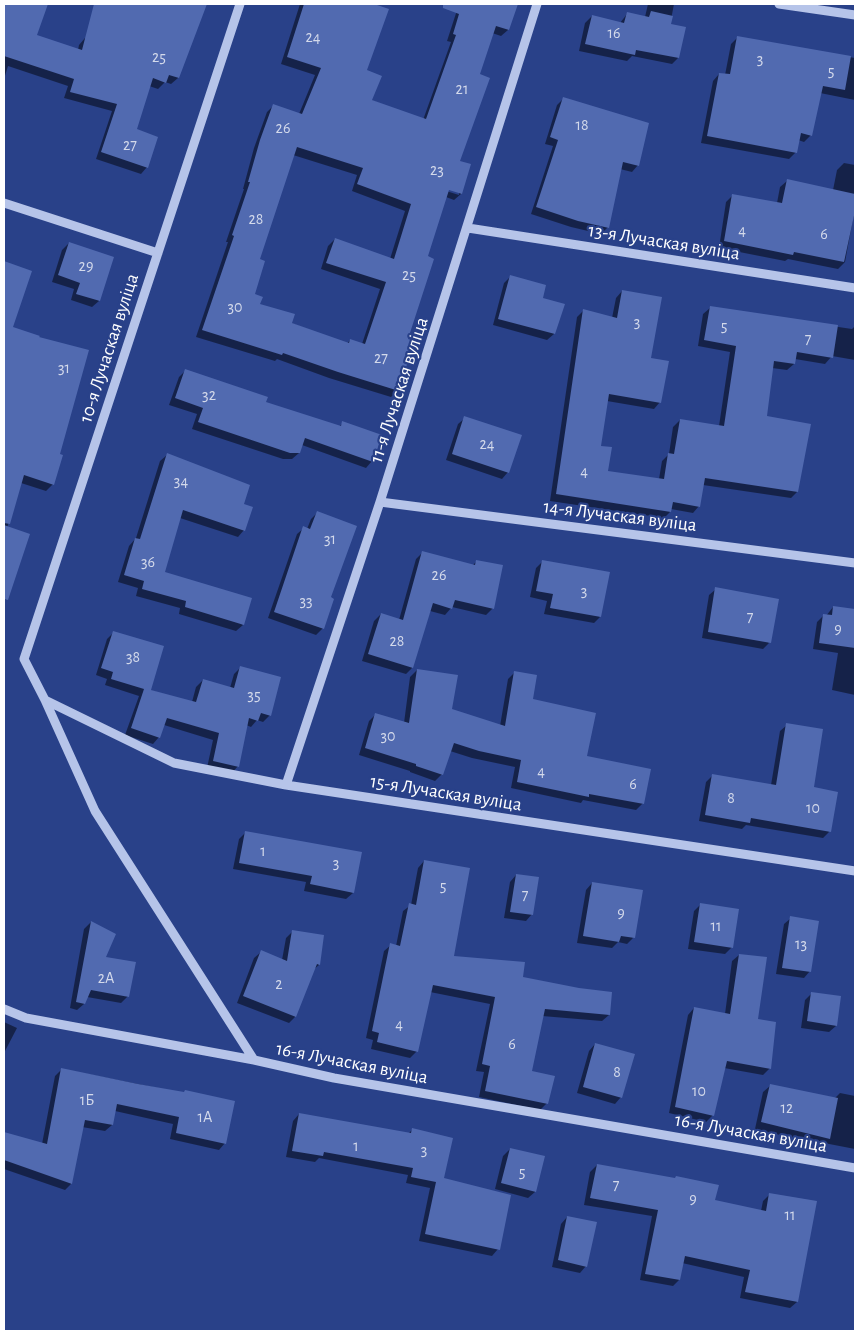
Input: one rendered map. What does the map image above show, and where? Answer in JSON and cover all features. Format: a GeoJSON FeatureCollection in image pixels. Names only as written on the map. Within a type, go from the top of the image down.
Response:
{"type":"FeatureCollection","features":[{"type":"Feature","properties":{"kind":"street","name":"10-я Лучаская вуліца"},"geometry":{"type":"LineString","coordinates":[[45,700],[24,659],[240,4]]}},
{"type":"Feature","properties":{"kind":"street","name":"11-я Лучаская вуліца"},"geometry":{"type":"LineString","coordinates":[[286,785],[468,228],[536,4]]}},
{"type":"Feature","properties":{"kind":"street"},"geometry":{"type":"LineString","coordinates":[[779,4],[855,15]]}},
{"type":"Feature","properties":{"kind":"street"},"geometry":{"type":"LineString","coordinates":[[4,202],[158,253]]}},
{"type":"Feature","properties":{"kind":"street","name":"13-я Лучаская вуліца"},"geometry":{"type":"LineString","coordinates":[[468,228],[855,288]]}},
{"type":"Feature","properties":{"kind":"street","name":"14-я Лучаская вуліца"},"geometry":{"type":"LineString","coordinates":[[380,502],[855,563]]}},
{"type":"Feature","properties":{"kind":"street","name":"15-я Лучаская вуліца"},"geometry":{"type":"LineString","coordinates":[[45,700],[174,763],[286,785],[855,871]]}},
{"type":"Feature","properties":{"kind":"street","name":"16-я Лучаская вуліца"},"geometry":{"type":"LineString","coordinates":[[45,700],[95,811],[254,1060],[344,1080],[855,1168]]}},
{"type":"Feature","properties":{"kind":"street"},"geometry":{"type":"LineString","coordinates":[[4,1009],[26,1018],[254,1060]]}},
{"type":"Feature","properties":{"kind":"building"},"geometry":{"type":"Polygon","coordinates":[[[4,4],[48,4],[37,35],[82,50],[94,4],[207,4],[179,78],[169,75],[166,83],[153,78],[137,129],[158,137],[148,168],[101,152],[117,104],[70,92],[74,79],[4,56],[4,4]]]}},
{"type":"Feature","properties":{"kind":"building"},"geometry":{"type":"Polygon","coordinates":[[[304,4],[374,4],[389,9],[367,70],[382,76],[372,100],[426,119],[456,35],[453,34],[459,14],[443,8],[443,4],[518,4],[509,30],[496,26],[480,74],[490,78],[460,161],[471,164],[462,194],[449,190],[428,256],[434,259],[408,339],[414,341],[399,391],[283,353],[282,355],[202,330],[234,236],[232,235],[250,182],[248,182],[260,140],[273,104],[302,114],[321,68],[287,57],[304,4]],[[297,147],[260,259],[265,261],[255,294],[263,297],[260,304],[295,314],[292,323],[349,343],[350,339],[365,344],[386,282],[326,263],[335,238],[394,259],[411,204],[357,184],[363,168],[297,147]]]}},
{"type":"Feature","properties":{"kind":"building"},"geometry":{"type":"Polygon","coordinates":[[[651,11],[673,16],[671,24],[686,27],[679,58],[636,50],[635,55],[585,44],[592,15],[624,23],[627,12],[649,17],[651,11]]]}},
{"type":"Feature","properties":{"kind":"building"},"geometry":{"type":"Polygon","coordinates":[[[737,36],[851,56],[845,90],[823,86],[812,136],[801,133],[797,153],[707,136],[719,73],[730,74],[737,36]]]}},
{"type":"Feature","properties":{"kind":"building"},"geometry":{"type":"Polygon","coordinates":[[[563,97],[649,123],[639,166],[623,162],[609,228],[578,221],[536,207],[558,140],[550,137],[563,97]]]}},
{"type":"Feature","properties":{"kind":"building"},"geometry":{"type":"Polygon","coordinates":[[[787,179],[855,194],[855,211],[844,262],[794,252],[793,255],[724,241],[732,194],[782,203],[787,179]]]}},
{"type":"Feature","properties":{"kind":"building"},"geometry":{"type":"Polygon","coordinates":[[[69,242],[114,257],[100,301],[76,294],[80,283],[58,275],[69,242]]]}},
{"type":"Feature","properties":{"kind":"building"},"geometry":{"type":"Polygon","coordinates":[[[4,261],[32,271],[13,327],[39,337],[89,350],[60,454],[63,455],[54,485],[24,475],[10,524],[4,523],[4,261]]]}},
{"type":"Feature","properties":{"kind":"building"},"geometry":{"type":"Polygon","coordinates":[[[510,275],[546,285],[543,298],[565,304],[555,334],[498,319],[510,275]]]}},
{"type":"Feature","properties":{"kind":"building"},"geometry":{"type":"Polygon","coordinates":[[[622,290],[662,297],[651,358],[669,361],[661,403],[609,394],[601,446],[612,447],[608,471],[664,479],[668,453],[674,454],[680,419],[724,426],[736,346],[704,340],[710,306],[838,325],[833,358],[797,352],[795,364],[774,361],[767,416],[811,424],[798,492],[705,478],[700,507],[673,502],[671,512],[556,494],[583,309],[617,318],[622,290]]]}},
{"type":"Feature","properties":{"kind":"building"},"geometry":{"type":"Polygon","coordinates":[[[185,369],[268,397],[266,402],[341,426],[342,421],[382,435],[373,462],[305,438],[300,453],[290,453],[198,422],[203,408],[175,398],[185,369]]]}},
{"type":"Feature","properties":{"kind":"building"},"geometry":{"type":"Polygon","coordinates":[[[464,416],[522,435],[509,473],[452,454],[464,416]]]}},
{"type":"Feature","properties":{"kind":"building"},"geometry":{"type":"Polygon","coordinates":[[[167,453],[250,485],[244,504],[253,507],[245,531],[183,510],[165,572],[252,598],[244,625],[185,607],[186,601],[142,589],[144,581],[124,575],[135,538],[140,539],[167,453]]]}},
{"type":"Feature","properties":{"kind":"building"},"geometry":{"type":"Polygon","coordinates":[[[317,511],[357,526],[331,597],[334,599],[324,629],[274,612],[303,526],[310,529],[317,511]]]}},
{"type":"Feature","properties":{"kind":"building"},"geometry":{"type":"Polygon","coordinates":[[[4,525],[30,534],[8,600],[4,599],[4,525]]]}},
{"type":"Feature","properties":{"kind":"building"},"geometry":{"type":"Polygon","coordinates":[[[422,551],[475,565],[476,560],[503,565],[494,609],[455,600],[452,609],[433,603],[413,668],[368,654],[381,613],[403,620],[422,551]]]}},
{"type":"Feature","properties":{"kind":"building"},"geometry":{"type":"Polygon","coordinates":[[[542,560],[610,572],[601,617],[550,608],[553,594],[536,591],[542,560]]]}},
{"type":"Feature","properties":{"kind":"building"},"geometry":{"type":"Polygon","coordinates":[[[715,587],[779,599],[771,643],[708,632],[715,587]]]}},
{"type":"Feature","properties":{"kind":"building"},"geometry":{"type":"Polygon","coordinates":[[[833,606],[855,609],[855,648],[819,643],[823,614],[832,615],[833,606]]]}},
{"type":"Feature","properties":{"kind":"building"},"geometry":{"type":"Polygon","coordinates":[[[113,631],[164,646],[151,690],[196,702],[203,679],[234,688],[240,666],[281,677],[271,716],[261,713],[258,721],[249,718],[239,767],[213,761],[219,733],[167,718],[160,738],[131,728],[144,689],[111,679],[113,672],[101,668],[113,631]]]}},
{"type":"Feature","properties":{"kind":"building"},"geometry":{"type":"Polygon","coordinates":[[[417,669],[458,675],[452,709],[505,726],[514,671],[537,675],[533,699],[596,713],[587,756],[651,769],[644,804],[589,794],[589,797],[517,782],[521,760],[479,751],[454,743],[443,775],[416,766],[416,764],[365,748],[375,713],[409,723],[417,669]]]}},
{"type":"Feature","properties":{"kind":"building"},"geometry":{"type":"Polygon","coordinates":[[[786,723],[823,729],[814,787],[838,792],[831,832],[751,818],[750,823],[705,815],[712,774],[776,785],[786,723]]]}},
{"type":"Feature","properties":{"kind":"building"},"geometry":{"type":"Polygon","coordinates":[[[245,831],[362,852],[354,893],[310,884],[312,876],[239,863],[245,831]]]}},
{"type":"Feature","properties":{"kind":"building"},"geometry":{"type":"Polygon","coordinates":[[[424,860],[470,868],[454,956],[525,962],[523,977],[579,988],[612,992],[610,1015],[545,1009],[532,1071],[555,1076],[548,1104],[485,1091],[490,1066],[482,1064],[495,997],[433,985],[418,1052],[377,1042],[379,1033],[372,1031],[390,943],[400,946],[409,903],[416,905],[424,860]]]}},
{"type":"Feature","properties":{"kind":"building"},"geometry":{"type":"Polygon","coordinates":[[[516,874],[539,877],[533,915],[510,912],[516,874]]]}},
{"type":"Feature","properties":{"kind":"building"},"geometry":{"type":"Polygon","coordinates":[[[592,882],[643,890],[635,938],[621,936],[619,942],[583,936],[592,882]]]}},
{"type":"Feature","properties":{"kind":"building"},"geometry":{"type":"Polygon","coordinates":[[[700,903],[739,909],[733,948],[694,942],[700,903]]]}},
{"type":"Feature","properties":{"kind":"building"},"geometry":{"type":"Polygon","coordinates":[[[790,916],[819,921],[811,972],[782,968],[790,916]]]}},
{"type":"Feature","properties":{"kind":"building"},"geometry":{"type":"Polygon","coordinates":[[[91,921],[116,934],[106,957],[136,962],[129,997],[91,990],[85,1004],[76,1002],[91,921]]]}},
{"type":"Feature","properties":{"kind":"building"},"geometry":{"type":"Polygon","coordinates":[[[292,930],[324,935],[320,965],[317,964],[296,1017],[243,996],[261,950],[287,961],[292,930]]]}},
{"type":"Feature","properties":{"kind":"building"},"geometry":{"type":"Polygon","coordinates":[[[739,954],[767,957],[758,1019],[776,1022],[771,1069],[727,1061],[714,1116],[675,1107],[694,1007],[730,1014],[739,954]]]}},
{"type":"Feature","properties":{"kind":"building"},"geometry":{"type":"Polygon","coordinates":[[[811,992],[841,996],[837,1026],[807,1021],[811,992]]]}},
{"type":"Feature","properties":{"kind":"building"},"geometry":{"type":"Polygon","coordinates":[[[595,1043],[635,1054],[622,1098],[583,1087],[595,1043]]]}},
{"type":"Feature","properties":{"kind":"building"},"geometry":{"type":"Polygon","coordinates":[[[61,1068],[235,1101],[226,1144],[176,1133],[179,1117],[117,1104],[113,1125],[85,1120],[72,1184],[4,1160],[4,1132],[47,1144],[61,1068]]]}},
{"type":"Feature","properties":{"kind":"building"},"geometry":{"type":"Polygon","coordinates":[[[770,1084],[838,1098],[830,1139],[761,1122],[770,1084]]]}},
{"type":"Feature","properties":{"kind":"building"},"geometry":{"type":"Polygon","coordinates":[[[299,1113],[411,1133],[412,1128],[453,1138],[444,1178],[511,1195],[500,1250],[425,1234],[436,1182],[411,1177],[413,1168],[324,1152],[323,1156],[292,1151],[299,1113]]]}},
{"type":"Feature","properties":{"kind":"building"},"geometry":{"type":"Polygon","coordinates":[[[510,1148],[545,1156],[536,1192],[501,1183],[510,1148]]]}},
{"type":"Feature","properties":{"kind":"building"},"geometry":{"type":"Polygon","coordinates":[[[597,1164],[675,1178],[676,1176],[719,1185],[715,1200],[766,1211],[769,1193],[817,1201],[798,1302],[745,1292],[750,1270],[685,1256],[680,1280],[645,1274],[658,1210],[590,1198],[597,1164]]]}},
{"type":"Feature","properties":{"kind":"building"},"geometry":{"type":"Polygon","coordinates":[[[567,1216],[597,1222],[587,1267],[558,1260],[567,1216]]]}}]}
